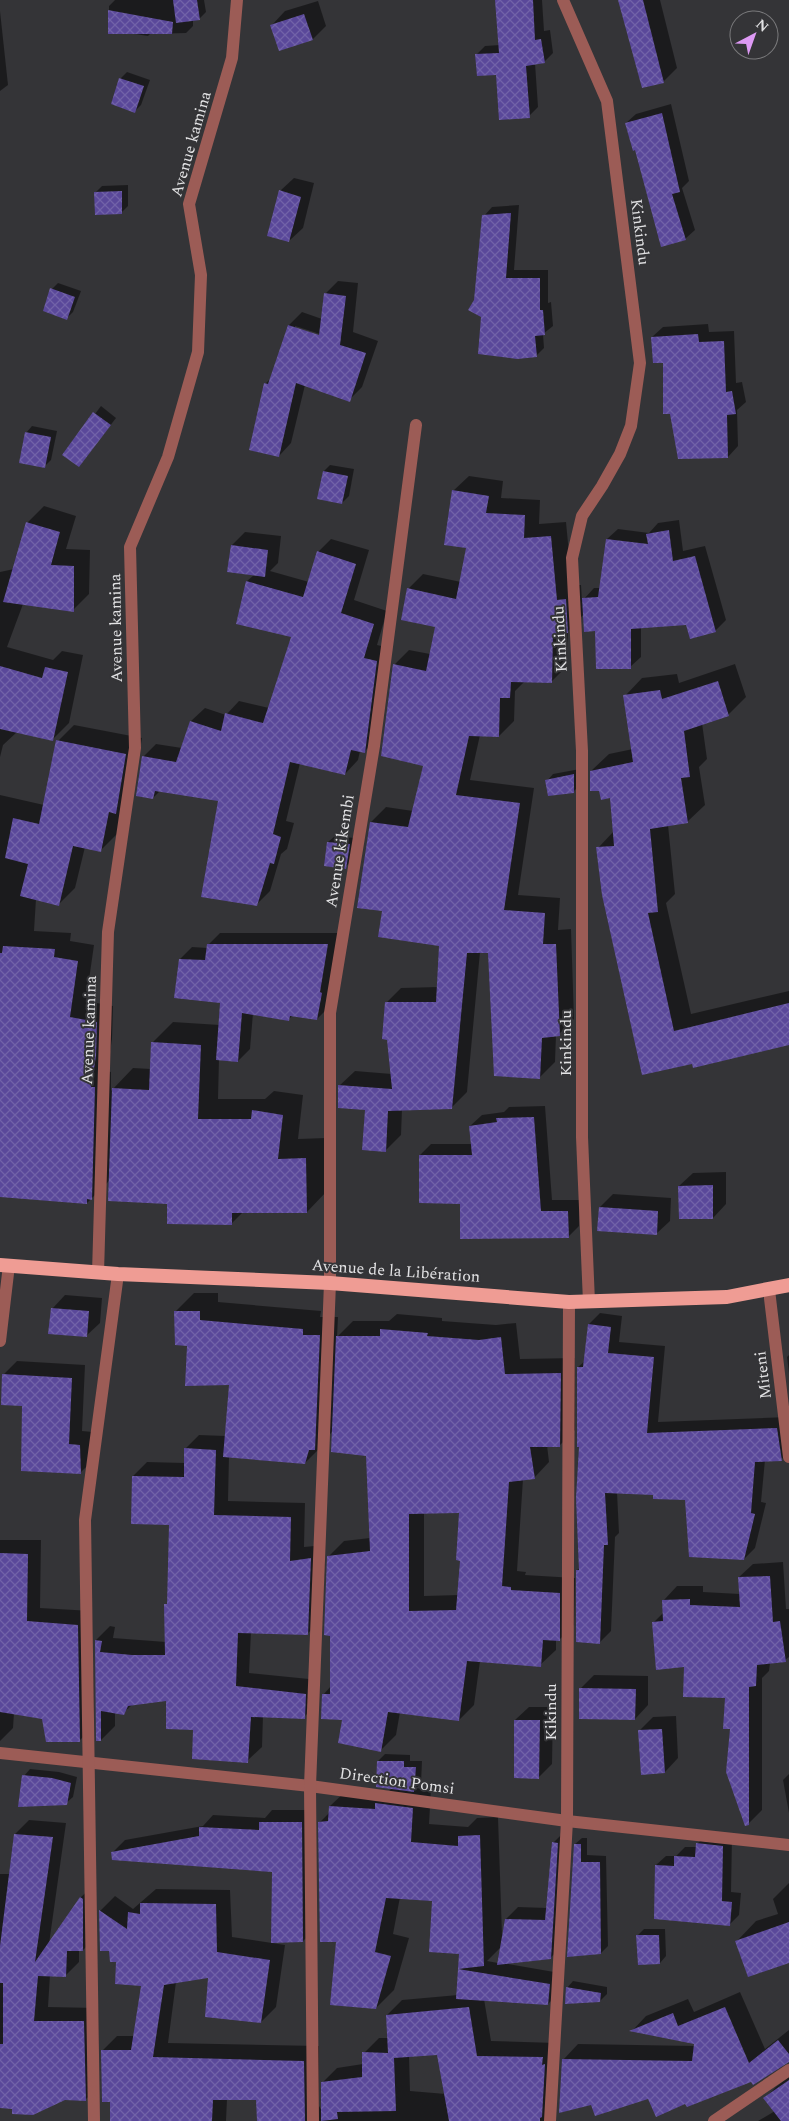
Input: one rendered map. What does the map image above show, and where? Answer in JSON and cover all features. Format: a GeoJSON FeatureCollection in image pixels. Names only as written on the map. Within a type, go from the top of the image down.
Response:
{"type":"FeatureCollection","features":[{"type":"Feature","properties":{"kind":"highway","name":"Avenue de la Libération"},"geometry":{"type":"LineString","coordinates":[[4,1265],[98,1273],[330,1283],[569,1302],[727,1297],[789,1285]]}},
{"type":"Feature","properties":{"kind":"street","name":"Avenue kamina"},"geometry":{"type":"LineString","coordinates":[[98,1273],[108,932],[135,748],[130,547],[168,457],[198,352],[201,275],[189,204],[232,58],[237,0]]}},
{"type":"Feature","properties":{"kind":"street","name":"Kinkindu"},"geometry":{"type":"LineString","coordinates":[[563,0],[607,100],[640,363],[631,426],[611,470],[582,516],[572,558],[582,751],[582,1137],[589,1302]]}},
{"type":"Feature","properties":{"kind":"street","name":"Avenue kikembi"},"geometry":{"type":"LineString","coordinates":[[313,2121],[310,1786],[330,1283],[330,1013],[374,746],[416,425]]}},
{"type":"Feature","properties":{"kind":"street"},"geometry":{"type":"LineString","coordinates":[[0,1342],[4,1265]]}},
{"type":"Feature","properties":{"kind":"street"},"geometry":{"type":"LineString","coordinates":[[94,2121],[85,1520],[118,1274]]}},
{"type":"Feature","properties":{"kind":"street","name":"Miteni"},"geometry":{"type":"LineString","coordinates":[[769,1290],[789,1457]]}},
{"type":"Feature","properties":{"kind":"street","name":"Kikindu"},"geometry":{"type":"LineString","coordinates":[[550,2121],[567,1821],[569,1302]]}},
{"type":"Feature","properties":{"kind":"street","name":"Direction Pomsi"},"geometry":{"type":"LineString","coordinates":[[0,1753],[310,1786],[567,1821],[789,1845]]}},
{"type":"Feature","properties":{"kind":"street"},"geometry":{"type":"LineString","coordinates":[[714,2121],[789,2070]]}},
{"type":"Feature","properties":{"kind":"building"},"geometry":{"type":"Polygon","coordinates":[[[173,0],[197,0],[200,20],[176,23],[173,0]]]}},
{"type":"Feature","properties":{"kind":"building"},"geometry":{"type":"Polygon","coordinates":[[[495,0],[533,0],[535,40],[541,39],[545,63],[526,66],[530,118],[499,120],[496,75],[477,76],[475,54],[499,53],[495,0]]]}},
{"type":"Feature","properties":{"kind":"building"},"geometry":{"type":"Polygon","coordinates":[[[618,0],[643,0],[664,83],[642,88],[618,0]]]}},
{"type":"Feature","properties":{"kind":"building"},"geometry":{"type":"Polygon","coordinates":[[[108,10],[173,22],[172,34],[108,34],[108,10]]]}},
{"type":"Feature","properties":{"kind":"building"},"geometry":{"type":"Polygon","coordinates":[[[304,14],[313,40],[279,51],[270,25],[304,14]]]}},
{"type":"Feature","properties":{"kind":"building"},"geometry":{"type":"Polygon","coordinates":[[[119,78],[144,86],[135,113],[111,104],[119,78]]]}},
{"type":"Feature","properties":{"kind":"building"},"geometry":{"type":"Polygon","coordinates":[[[662,113],[680,192],[672,194],[686,240],[661,247],[635,150],[633,151],[625,123],[662,113]]]}},
{"type":"Feature","properties":{"kind":"building"},"geometry":{"type":"Polygon","coordinates":[[[279,190],[301,197],[289,242],[267,236],[279,190]]]}},
{"type":"Feature","properties":{"kind":"building"},"geometry":{"type":"Polygon","coordinates":[[[122,191],[122,214],[95,215],[94,192],[122,191]]]}},
{"type":"Feature","properties":{"kind":"building"},"geometry":{"type":"Polygon","coordinates":[[[511,213],[506,278],[540,278],[540,310],[543,310],[545,335],[535,336],[537,357],[517,359],[478,354],[481,317],[468,310],[474,300],[482,215],[511,213]]]}},
{"type":"Feature","properties":{"kind":"building"},"geometry":{"type":"Polygon","coordinates":[[[50,288],[75,297],[67,320],[43,311],[50,288]]]}},
{"type":"Feature","properties":{"kind":"building"},"geometry":{"type":"Polygon","coordinates":[[[324,293],[346,296],[340,345],[366,353],[350,402],[296,383],[279,457],[249,450],[264,383],[268,384],[288,325],[319,335],[324,293]]]}},
{"type":"Feature","properties":{"kind":"building"},"geometry":{"type":"Polygon","coordinates":[[[698,334],[699,342],[724,341],[726,392],[732,391],[736,414],[727,415],[728,458],[678,459],[670,414],[663,414],[663,363],[653,363],[651,337],[698,334]]]}},
{"type":"Feature","properties":{"kind":"building"},"geometry":{"type":"Polygon","coordinates":[[[93,412],[111,425],[79,467],[62,455],[93,412]]]}},
{"type":"Feature","properties":{"kind":"building"},"geometry":{"type":"Polygon","coordinates":[[[25,432],[51,437],[45,468],[19,463],[25,432]]]}},
{"type":"Feature","properties":{"kind":"building"},"geometry":{"type":"Polygon","coordinates":[[[323,471],[348,476],[342,504],[317,499],[323,471]]]}},
{"type":"Feature","properties":{"kind":"building"},"geometry":{"type":"Polygon","coordinates":[[[452,490],[489,496],[486,513],[525,515],[524,538],[551,536],[557,600],[566,599],[568,633],[553,634],[552,683],[511,682],[510,698],[500,698],[499,737],[469,736],[456,795],[520,803],[504,910],[545,913],[543,944],[556,944],[560,1036],[542,1038],[540,1079],[494,1076],[488,953],[467,953],[452,1109],[388,1111],[386,1152],[362,1150],[365,1110],[338,1108],[338,1085],[392,1089],[387,1040],[382,1039],[385,1002],[436,1002],[439,946],[378,937],[382,911],[357,908],[370,822],[408,827],[423,766],[381,756],[393,664],[426,671],[435,627],[401,620],[407,588],[456,599],[466,548],[444,545],[452,490]]]}},
{"type":"Feature","properties":{"kind":"building"},"geometry":{"type":"Polygon","coordinates":[[[26,522],[60,532],[51,565],[74,566],[74,612],[3,602],[26,522]]]}},
{"type":"Feature","properties":{"kind":"building"},"geometry":{"type":"Polygon","coordinates":[[[669,530],[673,561],[695,556],[716,632],[690,639],[686,625],[631,629],[631,669],[596,669],[595,631],[584,632],[582,598],[598,597],[606,539],[648,544],[646,534],[669,530]]]}},
{"type":"Feature","properties":{"kind":"building"},"geometry":{"type":"Polygon","coordinates":[[[231,545],[268,550],[265,577],[227,572],[231,545]]]}},
{"type":"Feature","properties":{"kind":"building"},"geometry":{"type":"Polygon","coordinates":[[[317,551],[356,564],[341,613],[374,624],[364,658],[377,661],[365,753],[351,750],[345,775],[290,762],[273,834],[281,837],[274,864],[270,863],[257,906],[201,897],[218,801],[155,791],[153,799],[136,796],[142,756],[176,762],[190,721],[221,731],[225,713],[263,723],[291,637],[236,624],[246,581],[303,597],[317,551]]]}},
{"type":"Feature","properties":{"kind":"building"},"geometry":{"type":"Polygon","coordinates":[[[0,666],[42,678],[45,667],[68,672],[53,741],[0,729],[0,666]]]}},
{"type":"Feature","properties":{"kind":"building"},"geometry":{"type":"Polygon","coordinates":[[[718,681],[729,716],[684,731],[690,777],[681,778],[688,823],[650,829],[658,912],[648,913],[674,1031],[789,1003],[789,1045],[693,1068],[692,1064],[642,1075],[602,895],[596,847],[614,846],[610,798],[601,800],[599,791],[590,791],[590,771],[633,762],[623,695],[660,690],[662,699],[718,681]]]}},
{"type":"Feature","properties":{"kind":"building"},"geometry":{"type":"Polygon","coordinates":[[[56,740],[126,754],[116,814],[109,812],[101,852],[73,846],[59,906],[20,896],[28,864],[5,858],[13,818],[39,824],[56,740]]]}},
{"type":"Feature","properties":{"kind":"building"},"geometry":{"type":"Polygon","coordinates":[[[574,774],[574,793],[548,796],[545,780],[574,774]]]}},
{"type":"Feature","properties":{"kind":"building"},"geometry":{"type":"Polygon","coordinates":[[[327,842],[350,844],[346,869],[324,866],[327,842]]]}},
{"type":"Feature","properties":{"kind":"building"},"geometry":{"type":"Polygon","coordinates":[[[207,944],[328,944],[317,1020],[290,1016],[289,1021],[242,1013],[238,1062],[216,1060],[220,1003],[174,998],[179,959],[205,960],[207,944]]]}},
{"type":"Feature","properties":{"kind":"building"},"geometry":{"type":"Polygon","coordinates":[[[3,946],[55,949],[54,957],[78,961],[70,1017],[97,1022],[96,1056],[91,1087],[95,1087],[92,1200],[87,1199],[87,1204],[0,1197],[0,953],[2,953],[3,946]]]}},
{"type":"Feature","properties":{"kind":"building"},"geometry":{"type":"Polygon","coordinates":[[[151,1042],[201,1045],[198,1119],[251,1119],[252,1110],[283,1115],[278,1159],[306,1158],[307,1213],[232,1213],[232,1225],[167,1224],[167,1204],[108,1201],[112,1088],[149,1090],[151,1042]]]}},
{"type":"Feature","properties":{"kind":"building"},"geometry":{"type":"Polygon","coordinates":[[[534,1117],[541,1211],[568,1211],[569,1238],[460,1239],[460,1204],[419,1203],[419,1155],[472,1155],[469,1126],[497,1122],[496,1118],[534,1117]]]}},
{"type":"Feature","properties":{"kind":"building"},"geometry":{"type":"Polygon","coordinates":[[[713,1185],[713,1219],[679,1219],[678,1186],[713,1185]]]}},
{"type":"Feature","properties":{"kind":"building"},"geometry":{"type":"Polygon","coordinates":[[[599,1207],[658,1211],[657,1235],[597,1231],[599,1207]]]}},
{"type":"Feature","properties":{"kind":"building"},"geometry":{"type":"Polygon","coordinates":[[[51,1308],[89,1311],[87,1337],[48,1334],[51,1308]]]}},
{"type":"Feature","properties":{"kind":"building"},"geometry":{"type":"Polygon","coordinates":[[[174,1311],[200,1311],[200,1320],[303,1329],[303,1335],[320,1335],[315,1450],[309,1450],[305,1464],[223,1457],[229,1385],[185,1386],[187,1346],[175,1345],[174,1311]]]}},
{"type":"Feature","properties":{"kind":"building"},"geometry":{"type":"Polygon","coordinates":[[[588,1324],[611,1327],[608,1353],[654,1357],[647,1433],[777,1428],[782,1461],[755,1462],[751,1513],[755,1514],[744,1560],[689,1557],[685,1500],[653,1499],[653,1495],[605,1493],[608,1545],[604,1545],[600,1644],[576,1642],[576,1570],[579,1570],[576,1498],[579,1447],[577,1447],[577,1367],[583,1367],[588,1324]]]}},
{"type":"Feature","properties":{"kind":"building"},"geometry":{"type":"Polygon","coordinates":[[[380,1329],[428,1333],[427,1336],[479,1340],[501,1337],[505,1374],[561,1373],[560,1447],[530,1447],[535,1479],[509,1482],[502,1586],[511,1587],[511,1590],[560,1593],[560,1641],[543,1640],[541,1667],[467,1661],[459,1721],[388,1712],[381,1752],[338,1743],[342,1720],[321,1719],[322,1694],[330,1694],[330,1636],[324,1635],[327,1556],[370,1551],[366,1456],[331,1452],[336,1336],[380,1336],[380,1329]],[[459,1513],[409,1514],[409,1611],[456,1610],[460,1561],[456,1560],[459,1513]]]}},
{"type":"Feature","properties":{"kind":"building"},"geometry":{"type":"Polygon","coordinates":[[[2,1374],[72,1378],[69,1444],[80,1445],[81,1474],[21,1471],[22,1406],[1,1405],[2,1374]]]}},
{"type":"Feature","properties":{"kind":"building"},"geometry":{"type":"Polygon","coordinates":[[[184,1448],[216,1450],[214,1515],[291,1517],[290,1561],[311,1558],[308,1635],[238,1633],[236,1686],[306,1694],[305,1719],[251,1717],[248,1763],[192,1759],[193,1730],[166,1729],[166,1701],[128,1706],[124,1715],[101,1711],[101,1741],[96,1741],[95,1640],[102,1641],[100,1652],[132,1655],[165,1655],[164,1604],[167,1604],[169,1525],[131,1524],[132,1476],[184,1477],[184,1448]]]}},
{"type":"Feature","properties":{"kind":"building"},"geometry":{"type":"Polygon","coordinates":[[[0,1553],[28,1554],[27,1621],[78,1625],[80,1742],[46,1742],[42,1719],[0,1712],[0,1553]]]}},
{"type":"Feature","properties":{"kind":"building"},"geometry":{"type":"Polygon","coordinates":[[[770,1576],[773,1622],[780,1621],[786,1662],[757,1665],[756,1686],[749,1687],[749,1825],[745,1826],[726,1772],[730,1729],[723,1729],[725,1698],[683,1697],[684,1667],[656,1670],[652,1622],[663,1621],[662,1600],[690,1599],[690,1605],[740,1607],[738,1577],[770,1576]]]}},
{"type":"Feature","properties":{"kind":"building"},"geometry":{"type":"Polygon","coordinates":[[[579,1688],[636,1689],[635,1720],[579,1719],[579,1688]]]}},
{"type":"Feature","properties":{"kind":"building"},"geometry":{"type":"Polygon","coordinates":[[[514,1720],[540,1720],[539,1779],[514,1778],[514,1720]]]}},
{"type":"Feature","properties":{"kind":"building"},"geometry":{"type":"Polygon","coordinates":[[[662,1729],[665,1773],[641,1775],[638,1730],[662,1729]]]}},
{"type":"Feature","properties":{"kind":"building"},"geometry":{"type":"Polygon","coordinates":[[[377,1761],[404,1761],[404,1767],[416,1767],[414,1792],[376,1787],[377,1761]]]}},
{"type":"Feature","properties":{"kind":"building"},"geometry":{"type":"Polygon","coordinates":[[[22,1775],[52,1778],[71,1783],[67,1805],[18,1807],[22,1775]]]}},
{"type":"Feature","properties":{"kind":"building"},"geometry":{"type":"Polygon","coordinates":[[[375,1803],[413,1808],[411,1842],[458,1846],[458,1836],[480,1835],[484,1966],[458,1969],[459,1954],[429,1952],[432,1901],[386,1898],[375,1952],[391,1956],[376,2009],[330,2005],[336,1942],[320,1942],[318,1822],[328,1821],[329,1806],[375,1809],[375,1803]]]}},
{"type":"Feature","properties":{"kind":"building"},"geometry":{"type":"Polygon","coordinates":[[[259,1822],[302,1822],[303,1942],[271,1943],[272,1872],[112,1860],[111,1852],[199,1836],[199,1827],[259,1830],[259,1822]]]}},
{"type":"Feature","properties":{"kind":"building"},"geometry":{"type":"Polygon","coordinates":[[[14,1834],[53,1837],[35,1962],[80,1897],[83,1899],[83,1951],[67,1951],[66,1977],[38,1976],[34,2021],[84,2021],[86,2101],[65,2100],[33,2115],[12,2114],[12,2109],[0,2108],[0,2044],[3,2044],[3,1983],[0,1983],[0,1946],[14,1834]]]}},
{"type":"Feature","properties":{"kind":"building"},"geometry":{"type":"Polygon","coordinates":[[[552,1842],[558,1843],[551,1959],[497,1965],[505,1919],[545,1920],[552,1842]]]}},
{"type":"Feature","properties":{"kind":"building"},"geometry":{"type":"Polygon","coordinates":[[[696,1843],[723,1846],[722,1901],[732,1902],[730,1926],[654,1919],[655,1865],[674,1866],[674,1856],[695,1857],[696,1843]]]}},
{"type":"Feature","properties":{"kind":"building"},"geometry":{"type":"Polygon","coordinates":[[[574,1844],[581,1844],[581,1862],[600,1862],[601,1954],[567,1957],[574,1844]]]}},
{"type":"Feature","properties":{"kind":"building"},"geometry":{"type":"Polygon","coordinates":[[[140,1903],[216,1904],[217,1952],[270,1960],[261,2023],[205,2017],[208,1978],[164,1985],[153,2057],[304,2061],[305,2121],[257,2121],[256,2100],[213,2100],[212,2121],[110,2121],[110,2102],[102,2102],[101,2050],[131,2050],[141,1986],[115,1984],[116,1962],[110,1962],[109,1951],[100,1951],[99,1910],[127,1929],[128,1912],[140,1914],[140,1903]]]}},
{"type":"Feature","properties":{"kind":"building"},"geometry":{"type":"Polygon","coordinates":[[[789,1922],[789,1963],[748,1977],[735,1941],[789,1922]]]}},
{"type":"Feature","properties":{"kind":"building"},"geometry":{"type":"Polygon","coordinates":[[[636,1935],[659,1935],[660,1964],[638,1965],[636,1935]]]}},
{"type":"Feature","properties":{"kind":"building"},"geometry":{"type":"Polygon","coordinates":[[[458,1969],[550,1984],[548,2005],[456,1999],[458,1969]]]}},
{"type":"Feature","properties":{"kind":"building"},"geometry":{"type":"Polygon","coordinates":[[[566,1987],[601,1993],[600,2002],[565,2004],[566,1987]]]}},
{"type":"Feature","properties":{"kind":"building"},"geometry":{"type":"Polygon","coordinates":[[[469,2007],[477,2056],[543,2057],[542,2065],[545,2064],[542,2117],[540,2121],[449,2121],[437,2055],[394,2058],[396,2111],[337,2112],[338,2119],[321,2121],[321,2082],[362,2077],[362,2052],[388,2053],[386,2015],[469,2007]]]}},
{"type":"Feature","properties":{"kind":"building"},"geometry":{"type":"Polygon","coordinates":[[[725,2007],[749,2063],[778,2040],[789,2054],[789,2062],[753,2085],[751,2082],[687,2107],[685,2104],[656,2117],[648,2099],[595,2116],[591,2105],[559,2113],[562,2059],[692,2061],[694,2044],[629,2031],[673,2013],[678,2026],[725,2007]]]}},
{"type":"Feature","properties":{"kind":"building"},"geometry":{"type":"Polygon","coordinates":[[[789,2080],[789,2121],[781,2121],[763,2098],[789,2080]]]}}]}
